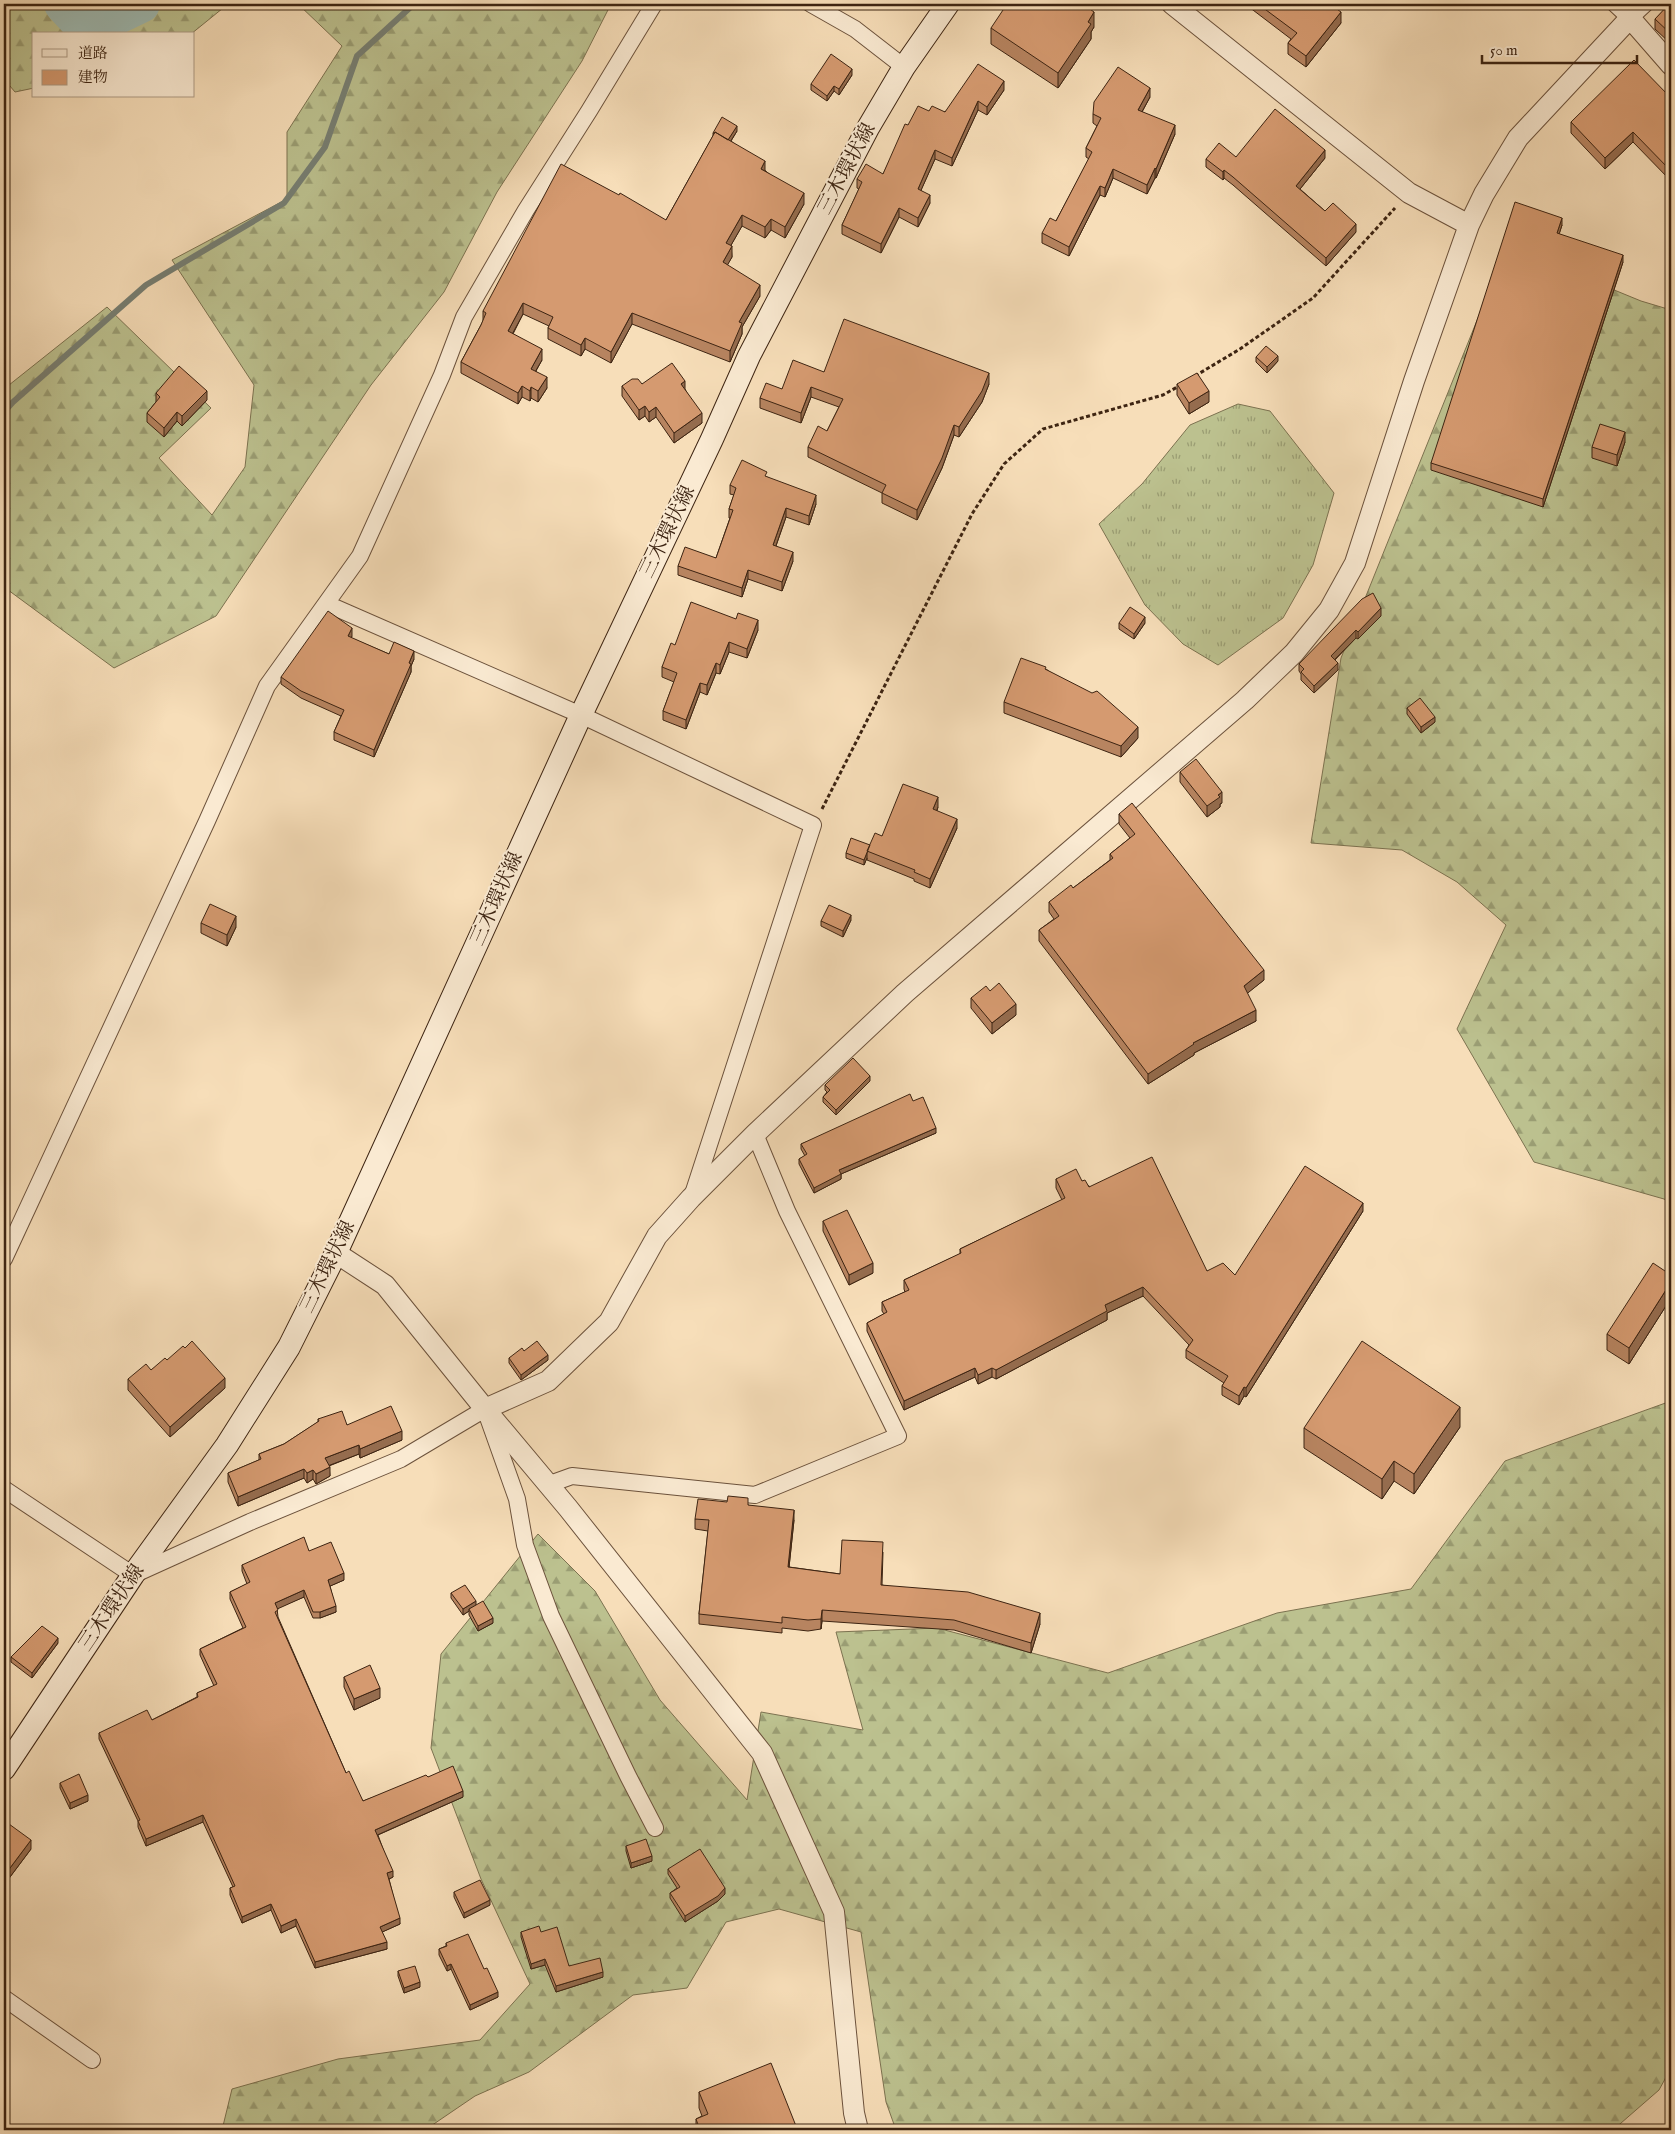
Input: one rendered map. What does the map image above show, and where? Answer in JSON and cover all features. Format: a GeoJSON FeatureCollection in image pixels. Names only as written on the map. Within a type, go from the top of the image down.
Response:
{"type":"FeatureCollection","features":[{"type":"Feature","properties":{"kind":"main road","name":"三木環状線"},"geometry":{"type":"LineString","coordinates":[[4,1769],[133,1575],[227,1445],[289,1347],[336,1253],[580,715],[712,439],[749,356],[868,128],[904,67],[948,4]]}},
{"type":"Feature","properties":{"kind":"street"},"geometry":{"type":"LineString","coordinates":[[4,1259],[267,686],[360,556],[442,375],[464,317],[526,210],[654,4]]}},
{"type":"Feature","properties":{"kind":"street"},"geometry":{"type":"LineString","coordinates":[[812,4],[855,29],[904,67]]}},
{"type":"Feature","properties":{"kind":"street"},"geometry":{"type":"LineString","coordinates":[[1172,4],[1409,193],[1470,225]]}},
{"type":"Feature","properties":{"kind":"street"},"geometry":{"type":"LineString","coordinates":[[1615,4],[1630,18],[1671,65]]}},
{"type":"Feature","properties":{"kind":"street"},"geometry":{"type":"LineString","coordinates":[[4,1489],[133,1575],[250,1522],[401,1459],[485,1409],[548,1381],[609,1322],[657,1236],[755,1134],[905,993],[1245,700],[1294,653],[1329,610],[1355,563],[1414,381],[1470,225],[1484,194],[1518,138],[1645,4]]}},
{"type":"Feature","properties":{"kind":"street"},"geometry":{"type":"LineString","coordinates":[[327,604],[580,715],[813,825],[692,1198]]}},
{"type":"Feature","properties":{"kind":"street"},"geometry":{"type":"LineString","coordinates":[[547,1485],[572,1476],[755,1495],[898,1436],[788,1211],[755,1134]]}},
{"type":"Feature","properties":{"kind":"street"},"geometry":{"type":"LineString","coordinates":[[336,1253],[385,1286],[547,1485],[568,1508],[762,1753],[834,1912],[854,2113],[858,2130]]}},
{"type":"Feature","properties":{"kind":"street"},"geometry":{"type":"LineString","coordinates":[[485,1409],[517,1499],[525,1545],[551,1616],[655,1828]]}},
{"type":"Feature","properties":{"kind":"street"},"geometry":{"type":"LineString","coordinates":[[4,1998],[92,2060]]}},
{"type":"Feature","properties":{"kind":"path"},"geometry":{"type":"LineString","coordinates":[[1194,377],[1240,349],[1313,298],[1409,193]]}},
{"type":"Feature","properties":{"kind":"path"},"geometry":{"type":"LineString","coordinates":[[813,825],[972,514],[1004,464],[1043,429],[1163,395],[1186,381]]}},
{"type":"Feature","properties":{"kind":"green space"},"geometry":{"type":"Polygon","coordinates":[[[4,4],[228,4],[193,32],[32,32],[32,88],[15,92],[4,79],[4,4]]]}},
{"type":"Feature","properties":{"kind":"green space"},"geometry":{"type":"Polygon","coordinates":[[[298,4],[611,4],[582,61],[497,192],[444,292],[371,385],[216,616],[114,668],[4,587],[4,389],[107,307],[211,408],[159,458],[212,515],[245,467],[254,385],[172,260],[287,199],[287,132],[342,46],[298,4]]]}},
{"type":"Feature","properties":{"kind":"green space"},"geometry":{"type":"Polygon","coordinates":[[[1507,246],[1641,301],[1671,310],[1671,1203],[1664,1199],[1534,1162],[1457,1029],[1506,925],[1457,882],[1402,850],[1311,843],[1341,658],[1507,246]]]}},
{"type":"Feature","properties":{"kind":"green space"},"geometry":{"type":"Polygon","coordinates":[[[1238,404],[1270,411],[1334,493],[1313,565],[1283,618],[1218,665],[1183,644],[1145,605],[1099,524],[1142,484],[1190,425],[1238,404]]]}},
{"type":"Feature","properties":{"kind":"green space"},"geometry":{"type":"Polygon","coordinates":[[[1671,1401],[1671,2068],[1659,2090],[1613,2130],[896,2130],[886,2102],[861,1932],[779,1909],[726,1922],[687,1988],[633,1995],[529,2072],[475,2096],[425,2130],[222,2130],[232,2089],[338,2059],[480,2040],[530,1984],[481,1879],[431,1748],[441,1654],[538,1534],[595,1591],[660,1700],[747,1800],[761,1712],[863,1730],[836,1632],[937,1628],[1108,1673],[1277,1613],[1411,1589],[1505,1461],[1671,1401]]]}},
{"type":"Feature","properties":{"kind":"building"},"geometry":{"type":"Polygon","coordinates":[[[1007,4],[1083,4],[1094,12],[1088,22],[1091,24],[1058,73],[991,28],[1007,4]]]}},
{"type":"Feature","properties":{"kind":"building"},"geometry":{"type":"Polygon","coordinates":[[[1258,4],[1330,4],[1341,12],[1306,56],[1288,43],[1297,33],[1258,4]]]}},
{"type":"Feature","properties":{"kind":"building"},"geometry":{"type":"Polygon","coordinates":[[[1671,4],[1671,34],[1655,19],[1671,4]]]}},
{"type":"Feature","properties":{"kind":"building"},"geometry":{"type":"Polygon","coordinates":[[[831,54],[852,69],[839,89],[834,86],[827,96],[811,84],[831,54]]]}},
{"type":"Feature","properties":{"kind":"building"},"geometry":{"type":"Polygon","coordinates":[[[1634,60],[1671,98],[1671,171],[1633,132],[1605,158],[1571,122],[1634,60]]]}},
{"type":"Feature","properties":{"kind":"building"},"geometry":{"type":"Polygon","coordinates":[[[978,64],[1004,81],[987,107],[978,101],[952,158],[935,150],[918,189],[930,195],[918,218],[899,208],[881,244],[842,225],[862,182],[857,179],[866,164],[883,174],[905,124],[908,125],[918,106],[929,111],[932,106],[945,112],[978,64]]]}},
{"type":"Feature","properties":{"kind":"building"},"geometry":{"type":"Polygon","coordinates":[[[1118,67],[1150,88],[1138,110],[1175,125],[1147,185],[1113,169],[1105,188],[1100,186],[1069,247],[1042,233],[1050,218],[1056,221],[1092,152],[1086,148],[1101,118],[1093,114],[1094,102],[1118,67]]]}},
{"type":"Feature","properties":{"kind":"building"},"geometry":{"type":"Polygon","coordinates":[[[1275,109],[1325,150],[1296,186],[1325,211],[1333,203],[1356,224],[1326,258],[1233,177],[1206,159],[1219,143],[1236,157],[1275,109]]]}},
{"type":"Feature","properties":{"kind":"building"},"geometry":{"type":"Polygon","coordinates":[[[722,117],[737,126],[728,140],[715,132],[713,133],[722,117]]]}},
{"type":"Feature","properties":{"kind":"building"},"geometry":{"type":"Polygon","coordinates":[[[715,132],[765,161],[761,169],[804,193],[785,227],[771,219],[765,227],[742,215],[726,243],[732,246],[723,262],[760,285],[739,322],[742,323],[730,351],[632,313],[611,352],[585,338],[581,345],[548,328],[553,317],[523,303],[508,331],[542,349],[531,369],[547,377],[538,391],[531,387],[530,391],[522,386],[518,393],[461,362],[481,325],[486,313],[483,311],[561,164],[619,195],[620,193],[666,220],[715,132]]]}},
{"type":"Feature","properties":{"kind":"building"},"geometry":{"type":"Polygon","coordinates":[[[1515,202],[1562,218],[1557,233],[1623,255],[1543,499],[1431,463],[1515,202]]]}},
{"type":"Feature","properties":{"kind":"building"},"geometry":{"type":"Polygon","coordinates":[[[844,319],[989,373],[982,391],[959,427],[954,425],[942,458],[917,510],[882,493],[886,485],[808,447],[818,426],[827,431],[843,399],[811,387],[801,413],[760,398],[766,383],[782,389],[793,360],[824,372],[844,319]]]}},
{"type":"Feature","properties":{"kind":"building"},"geometry":{"type":"Polygon","coordinates":[[[1266,346],[1278,356],[1267,367],[1256,357],[1266,346]]]}},
{"type":"Feature","properties":{"kind":"building"},"geometry":{"type":"Polygon","coordinates":[[[672,363],[685,381],[681,384],[702,413],[674,433],[656,407],[649,412],[645,406],[639,410],[622,386],[632,379],[638,379],[642,384],[672,363]]]}},
{"type":"Feature","properties":{"kind":"building"},"geometry":{"type":"Polygon","coordinates":[[[179,366],[207,391],[182,416],[177,412],[164,428],[147,413],[160,397],[156,393],[179,366]]]}},
{"type":"Feature","properties":{"kind":"building"},"geometry":{"type":"Polygon","coordinates":[[[1197,373],[1209,391],[1189,403],[1177,384],[1197,373]]]}},
{"type":"Feature","properties":{"kind":"building"},"geometry":{"type":"Polygon","coordinates":[[[1600,424],[1625,432],[1617,455],[1592,447],[1600,424]]]}},
{"type":"Feature","properties":{"kind":"building"},"geometry":{"type":"Polygon","coordinates":[[[742,460],[767,472],[765,476],[816,495],[809,516],[786,508],[773,545],[793,552],[782,582],[748,570],[742,588],[678,566],[685,547],[716,558],[733,510],[729,509],[736,488],[730,485],[742,460]]]}},
{"type":"Feature","properties":{"kind":"building"},"geometry":{"type":"Polygon","coordinates":[[[1373,593],[1381,608],[1331,656],[1338,663],[1314,686],[1301,672],[1304,669],[1299,664],[1362,599],[1373,593]]]}},
{"type":"Feature","properties":{"kind":"building"},"geometry":{"type":"Polygon","coordinates":[[[691,602],[736,619],[738,613],[758,620],[747,649],[729,642],[720,665],[716,663],[707,685],[700,683],[686,720],[663,711],[677,673],[662,667],[671,643],[675,645],[691,602]]]}},
{"type":"Feature","properties":{"kind":"building"},"geometry":{"type":"Polygon","coordinates":[[[1130,607],[1145,617],[1134,634],[1119,623],[1130,607]]]}},
{"type":"Feature","properties":{"kind":"building"},"geometry":{"type":"Polygon","coordinates":[[[328,611],[352,628],[348,636],[389,654],[394,642],[414,651],[409,663],[411,664],[374,750],[334,732],[344,710],[301,691],[281,677],[328,611]]]}},
{"type":"Feature","properties":{"kind":"building"},"geometry":{"type":"Polygon","coordinates":[[[1021,658],[1046,667],[1045,669],[1092,693],[1097,691],[1138,727],[1121,746],[1004,702],[1021,658]]]}},
{"type":"Feature","properties":{"kind":"building"},"geometry":{"type":"Polygon","coordinates":[[[1420,698],[1435,717],[1421,727],[1407,708],[1420,698]]]}},
{"type":"Feature","properties":{"kind":"building"},"geometry":{"type":"Polygon","coordinates":[[[1196,759],[1222,792],[1218,795],[1220,797],[1207,806],[1180,772],[1196,759]]]}},
{"type":"Feature","properties":{"kind":"building"},"geometry":{"type":"Polygon","coordinates":[[[903,784],[938,797],[933,809],[957,819],[930,879],[914,872],[915,870],[867,851],[875,833],[882,836],[903,784]]]}},
{"type":"Feature","properties":{"kind":"building"},"geometry":{"type":"Polygon","coordinates":[[[1132,803],[1264,970],[1244,986],[1256,1010],[1193,1043],[1148,1074],[1039,930],[1059,916],[1049,902],[1071,885],[1073,888],[1113,858],[1110,854],[1135,834],[1119,814],[1132,803]]]}},
{"type":"Feature","properties":{"kind":"building"},"geometry":{"type":"Polygon","coordinates":[[[851,838],[870,845],[864,860],[846,853],[851,838]]]}},
{"type":"Feature","properties":{"kind":"building"},"geometry":{"type":"Polygon","coordinates":[[[210,904],[236,916],[227,935],[201,923],[210,904]]]}},
{"type":"Feature","properties":{"kind":"building"},"geometry":{"type":"Polygon","coordinates":[[[829,905],[851,915],[843,931],[821,921],[829,905]]]}},
{"type":"Feature","properties":{"kind":"building"},"geometry":{"type":"Polygon","coordinates":[[[999,983],[1016,1004],[992,1023],[971,998],[986,986],[990,991],[999,983]]]}},
{"type":"Feature","properties":{"kind":"building"},"geometry":{"type":"Polygon","coordinates":[[[853,1058],[870,1076],[836,1110],[823,1097],[830,1090],[825,1085],[853,1058]]]}},
{"type":"Feature","properties":{"kind":"building"},"geometry":{"type":"Polygon","coordinates":[[[910,1094],[913,1101],[923,1097],[936,1128],[839,1170],[841,1174],[814,1188],[799,1159],[807,1154],[801,1144],[910,1094]]]}},
{"type":"Feature","properties":{"kind":"building"},"geometry":{"type":"Polygon","coordinates":[[[1152,1157],[1207,1271],[1223,1263],[1235,1275],[1305,1166],[1363,1203],[1246,1388],[1244,1387],[1239,1396],[1222,1386],[1228,1376],[1186,1350],[1193,1340],[1143,1287],[1105,1305],[1107,1311],[996,1370],[992,1368],[978,1375],[975,1368],[904,1401],[867,1323],[887,1312],[882,1302],[909,1290],[904,1280],[961,1253],[960,1249],[1065,1198],[1056,1179],[1076,1169],[1082,1181],[1085,1180],[1089,1187],[1152,1157]]]}},
{"type":"Feature","properties":{"kind":"building"},"geometry":{"type":"Polygon","coordinates":[[[847,1210],[873,1263],[849,1275],[823,1221],[847,1210]]]}},
{"type":"Feature","properties":{"kind":"building"},"geometry":{"type":"Polygon","coordinates":[[[1653,1263],[1671,1275],[1671,1282],[1629,1348],[1607,1334],[1653,1263]]]}},
{"type":"Feature","properties":{"kind":"building"},"geometry":{"type":"Polygon","coordinates":[[[192,1341],[225,1378],[170,1427],[128,1379],[146,1364],[151,1370],[165,1358],[167,1360],[192,1341]]]}},
{"type":"Feature","properties":{"kind":"building"},"geometry":{"type":"Polygon","coordinates":[[[537,1341],[548,1355],[521,1375],[509,1358],[522,1348],[524,1351],[537,1341]]]}},
{"type":"Feature","properties":{"kind":"building"},"geometry":{"type":"Polygon","coordinates":[[[1362,1341],[1460,1407],[1414,1474],[1394,1461],[1382,1479],[1304,1428],[1362,1341]]]}},
{"type":"Feature","properties":{"kind":"building"},"geometry":{"type":"Polygon","coordinates":[[[391,1406],[402,1431],[360,1449],[359,1445],[325,1458],[330,1467],[316,1474],[313,1470],[307,1473],[304,1469],[238,1497],[228,1473],[261,1459],[259,1454],[284,1444],[319,1421],[318,1419],[342,1411],[347,1425],[391,1406]]]}},
{"type":"Feature","properties":{"kind":"building"},"geometry":{"type":"Polygon","coordinates":[[[728,1496],[748,1498],[748,1505],[794,1510],[788,1567],[840,1574],[842,1540],[883,1542],[881,1585],[968,1592],[1040,1613],[1031,1643],[954,1620],[822,1610],[821,1619],[808,1620],[782,1617],[782,1623],[699,1614],[709,1520],[695,1519],[698,1499],[727,1502],[728,1496]]]}},
{"type":"Feature","properties":{"kind":"building"},"geometry":{"type":"Polygon","coordinates":[[[304,1537],[309,1551],[331,1542],[344,1573],[328,1580],[336,1606],[320,1612],[313,1612],[304,1590],[275,1603],[278,1610],[275,1612],[346,1773],[349,1771],[363,1801],[453,1766],[463,1791],[375,1830],[393,1871],[387,1873],[400,1918],[380,1927],[387,1942],[315,1962],[296,1919],[281,1926],[271,1904],[242,1917],[230,1888],[235,1886],[203,1815],[146,1839],[138,1821],[140,1820],[99,1733],[147,1710],[152,1720],[198,1697],[197,1693],[217,1684],[200,1649],[246,1627],[230,1592],[250,1582],[242,1565],[304,1537]]]}},
{"type":"Feature","properties":{"kind":"building"},"geometry":{"type":"Polygon","coordinates":[[[465,1585],[476,1601],[463,1609],[451,1593],[465,1585]]]}},
{"type":"Feature","properties":{"kind":"building"},"geometry":{"type":"Polygon","coordinates":[[[483,1601],[493,1618],[478,1626],[469,1609],[483,1601]]]}},
{"type":"Feature","properties":{"kind":"building"},"geometry":{"type":"Polygon","coordinates":[[[42,1626],[58,1638],[32,1673],[11,1657],[42,1626]]]}},
{"type":"Feature","properties":{"kind":"building"},"geometry":{"type":"Polygon","coordinates":[[[370,1665],[380,1688],[354,1699],[344,1677],[370,1665]]]}},
{"type":"Feature","properties":{"kind":"building"},"geometry":{"type":"Polygon","coordinates":[[[79,1774],[88,1795],[70,1803],[60,1783],[79,1774]]]}},
{"type":"Feature","properties":{"kind":"building"},"geometry":{"type":"Polygon","coordinates":[[[9,1824],[31,1840],[7,1872],[4,1869],[4,1830],[9,1824]]]}},
{"type":"Feature","properties":{"kind":"building"},"geometry":{"type":"Polygon","coordinates":[[[646,1839],[652,1856],[631,1863],[626,1846],[646,1839]]]}},
{"type":"Feature","properties":{"kind":"building"},"geometry":{"type":"Polygon","coordinates":[[[700,1849],[725,1888],[718,1896],[685,1916],[670,1893],[680,1887],[668,1869],[700,1849]]]}},
{"type":"Feature","properties":{"kind":"building"},"geometry":{"type":"Polygon","coordinates":[[[480,1880],[490,1900],[464,1913],[454,1892],[480,1880]]]}},
{"type":"Feature","properties":{"kind":"building"},"geometry":{"type":"Polygon","coordinates":[[[539,1926],[541,1932],[557,1927],[569,1966],[600,1958],[603,1972],[556,1986],[545,1959],[531,1964],[521,1932],[539,1926]]]}},
{"type":"Feature","properties":{"kind":"building"},"geometry":{"type":"Polygon","coordinates":[[[468,1934],[484,1969],[487,1968],[498,1992],[470,2005],[451,1964],[447,1966],[439,1949],[447,1946],[446,1943],[468,1934]]]}},
{"type":"Feature","properties":{"kind":"building"},"geometry":{"type":"Polygon","coordinates":[[[415,1966],[420,1982],[404,1988],[398,1971],[415,1966]]]}},
{"type":"Feature","properties":{"kind":"building"},"geometry":{"type":"Polygon","coordinates":[[[771,2063],[796,2126],[790,2128],[791,2130],[700,2130],[696,2119],[708,2114],[699,2092],[771,2063]]]}},
{"type":"Feature","properties":{"kind":"building"},"geometry":{"type":"Polygon","coordinates":[[[4,2117],[8,2121],[4,2125],[4,2117]]]}},
{"type":"Feature","properties":{"kind":"waterway"},"geometry":{"type":"LineString","coordinates":[[63,4],[87,30],[141,4]]}},
{"type":"Feature","properties":{"kind":"waterway"},"geometry":{"type":"LineString","coordinates":[[4,412],[146,285],[284,203],[325,147],[357,56],[414,4]]}}]}
